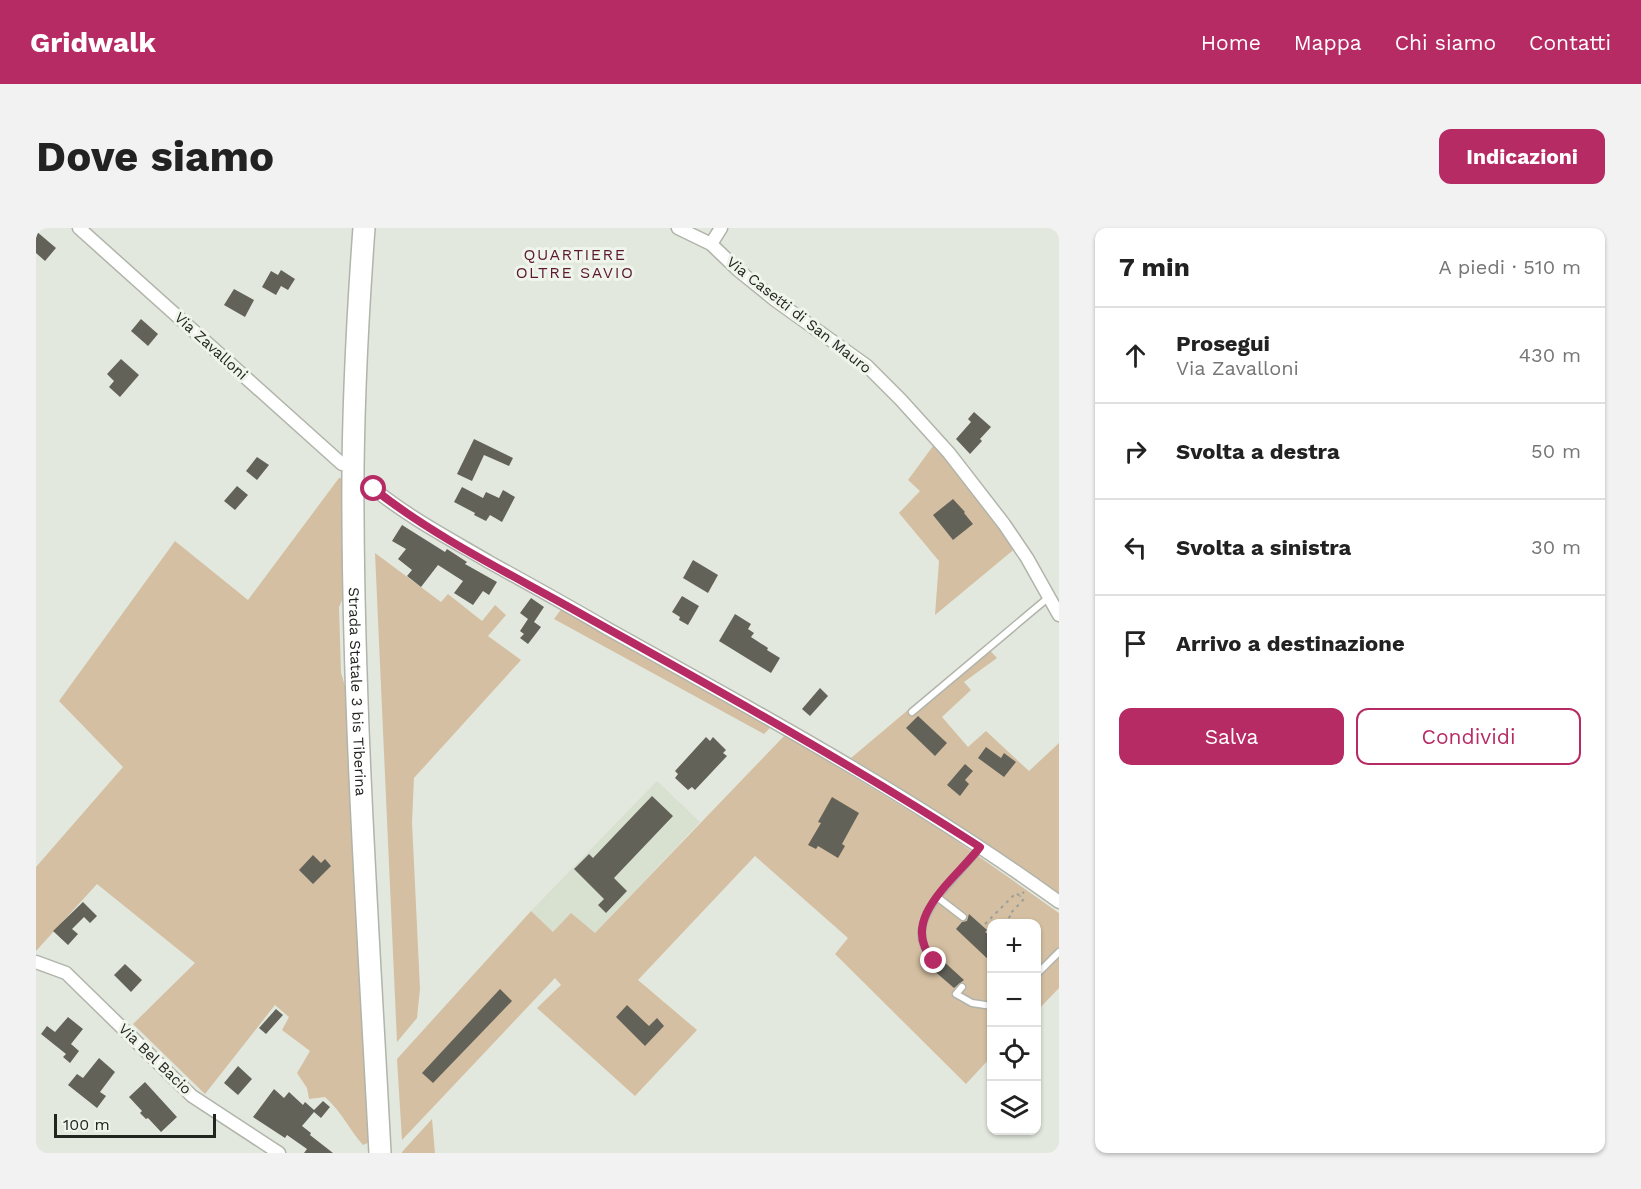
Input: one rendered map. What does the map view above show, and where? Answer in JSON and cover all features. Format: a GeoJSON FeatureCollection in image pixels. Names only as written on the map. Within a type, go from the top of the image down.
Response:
{"type":"FeatureCollection","features":[{"type":"Feature","properties":{"kind":"highway","name":"Strada Statale 3 bis Tiberina"},"geometry":{"type":"LineString","coordinates":[[364,228],[355,403],[353,516],[360,759],[379,1019],[392,1153]]}},
{"type":"Feature","properties":{"kind":"highway","name":"Strada Statale 3 bis Tiberina"},"geometry":{"type":"LineString","coordinates":[[376,228],[368,405],[366,518],[379,1019],[380,1153]]}},
{"type":"Feature","properties":{"kind":"street","name":"Via Zavalloni"},"geometry":{"type":"LineString","coordinates":[[79,228],[342,464]]}},
{"type":"Feature","properties":{"kind":"street","name":"Via Casetti di San Mauro"},"geometry":{"type":"LineString","coordinates":[[678,228],[711,244],[775,300],[867,366],[901,400],[949,453],[1004,524],[1027,558],[1059,615]]}},
{"type":"Feature","properties":{"kind":"street"},"geometry":{"type":"LineString","coordinates":[[711,244],[721,228]]}},
{"type":"Feature","properties":{"kind":"street"},"geometry":{"type":"LineString","coordinates":[[374,489],[442,536],[729,697],[915,805],[980,847],[1059,903]]}},
{"type":"Feature","properties":{"kind":"street","name":"Via Bel Bacio"},"geometry":{"type":"LineString","coordinates":[[36,962],[66,973],[192,1096],[279,1153]]}},
{"type":"Feature","properties":{"kind":"lane"},"geometry":{"type":"LineString","coordinates":[[912,712],[1049,597]]}},
{"type":"Feature","properties":{"kind":"lane"},"geometry":{"type":"LineString","coordinates":[[934,961],[923,946],[924,916],[937,897],[980,847]]}},
{"type":"Feature","properties":{"kind":"lane"},"geometry":{"type":"LineString","coordinates":[[937,897],[963,917]]}},
{"type":"Feature","properties":{"kind":"lane"},"geometry":{"type":"LineString","coordinates":[[1038,973],[1059,951]]}},
{"type":"Feature","properties":{"kind":"lane"},"geometry":{"type":"LineString","coordinates":[[962,987],[956,994],[972,1003],[987,1005]]}},
{"type":"Feature","properties":{"kind":"path"},"geometry":{"type":"LineString","coordinates":[[1020,896],[1032,883]]}},
{"type":"Feature","properties":{"kind":"path"},"geometry":{"type":"LineString","coordinates":[[985,924],[1016,893],[1024,899],[1008,919]]}},
{"type":"Feature","properties":{"kind":"shaded area"},"geometry":{"type":"Polygon","coordinates":[[[936,442],[1017,547],[935,615],[939,561],[899,513],[920,491],[908,480],[936,442]]]}},
{"type":"Feature","properties":{"kind":"shaded area"},"geometry":{"type":"Polygon","coordinates":[[[339,478],[347,478],[347,589],[339,607],[341,673],[352,709],[372,1141],[363,1145],[325,1097],[309,1099],[307,1088],[297,1073],[310,1051],[282,1030],[289,1017],[275,1005],[205,1094],[133,1024],[195,963],[97,884],[36,951],[36,867],[123,767],[59,701],[175,541],[248,600],[339,478]]]}},
{"type":"Feature","properties":{"kind":"shaded area"},"geometry":{"type":"Polygon","coordinates":[[[375,553],[441,602],[448,594],[482,621],[495,605],[506,615],[488,636],[521,660],[414,778],[412,822],[420,989],[417,1018],[397,1042],[375,553]]]}},
{"type":"Feature","properties":{"kind":"shaded area"},"geometry":{"type":"Polygon","coordinates":[[[562,608],[771,727],[764,734],[554,619],[562,608]]]}},
{"type":"Feature","properties":{"kind":"shaded area"},"geometry":{"type":"Polygon","coordinates":[[[985,645],[997,658],[964,682],[971,690],[942,717],[968,747],[986,731],[1029,771],[1059,743],[1059,897],[967,831],[851,758],[985,645]]]}},
{"type":"Feature","properties":{"kind":"shaded area"},"geometry":{"type":"Polygon","coordinates":[[[785,735],[944,832],[1059,913],[1059,988],[1041,1007],[1041,919],[987,919],[987,1061],[966,1084],[835,954],[848,938],[755,856],[638,980],[697,1030],[635,1096],[537,1008],[561,985],[555,978],[402,1140],[397,1059],[531,911],[553,932],[571,913],[595,933],[785,735]]]}},
{"type":"Feature","properties":{"kind":"shaded area"},"geometry":{"type":"Polygon","coordinates":[[[657,781],[700,822],[595,933],[553,932],[531,911],[657,781]]]}},
{"type":"Feature","properties":{"kind":"shaded area"},"geometry":{"type":"Polygon","coordinates":[[[432,1119],[435,1153],[402,1153],[402,1152],[432,1119]]]}},
{"type":"Feature","properties":{"kind":"building"},"geometry":{"type":"Polygon","coordinates":[[[36,231],[56,248],[45,261],[36,253],[36,231]]]}},
{"type":"Feature","properties":{"kind":"building"},"geometry":{"type":"Polygon","coordinates":[[[281,270],[295,279],[288,290],[281,286],[276,295],[262,287],[271,271],[278,275],[281,270]]]}},
{"type":"Feature","properties":{"kind":"building"},"geometry":{"type":"Polygon","coordinates":[[[234,289],[254,300],[245,317],[224,305],[234,289]]]}},
{"type":"Feature","properties":{"kind":"building"},"geometry":{"type":"Polygon","coordinates":[[[141,319],[158,334],[148,346],[131,331],[141,319]]]}},
{"type":"Feature","properties":{"kind":"building"},"geometry":{"type":"Polygon","coordinates":[[[121,359],[139,375],[120,397],[109,387],[114,381],[107,374],[121,359]]]}},
{"type":"Feature","properties":{"kind":"building"},"geometry":{"type":"Polygon","coordinates":[[[974,412],[991,427],[970,454],[956,439],[971,422],[968,419],[974,412]]]}},
{"type":"Feature","properties":{"kind":"building"},"geometry":{"type":"Polygon","coordinates":[[[474,439],[513,458],[509,466],[484,455],[472,481],[457,474],[474,439]]]}},
{"type":"Feature","properties":{"kind":"building"},"geometry":{"type":"Polygon","coordinates":[[[257,457],[269,465],[257,480],[246,471],[257,457]]]}},
{"type":"Feature","properties":{"kind":"building"},"geometry":{"type":"Polygon","coordinates":[[[237,486],[248,495],[235,510],[224,501],[237,486]]]}},
{"type":"Feature","properties":{"kind":"building"},"geometry":{"type":"Polygon","coordinates":[[[462,487],[483,498],[486,492],[499,498],[503,490],[515,497],[502,522],[490,515],[486,521],[454,502],[462,487]]]}},
{"type":"Feature","properties":{"kind":"building"},"geometry":{"type":"Polygon","coordinates":[[[953,499],[973,524],[953,540],[933,515],[953,499]]]}},
{"type":"Feature","properties":{"kind":"building"},"geometry":{"type":"Polygon","coordinates":[[[402,525],[445,552],[447,549],[467,562],[465,564],[497,582],[489,595],[483,591],[473,605],[454,593],[463,581],[438,565],[421,587],[407,576],[412,570],[398,559],[406,549],[392,541],[402,525]]]}},
{"type":"Feature","properties":{"kind":"building"},"geometry":{"type":"Polygon","coordinates":[[[693,560],[718,575],[708,593],[683,578],[693,560]]]}},
{"type":"Feature","properties":{"kind":"building"},"geometry":{"type":"Polygon","coordinates":[[[682,596],[699,606],[688,625],[672,612],[682,596]]]}},
{"type":"Feature","properties":{"kind":"building"},"geometry":{"type":"Polygon","coordinates":[[[531,598],[544,607],[534,622],[541,627],[528,644],[520,638],[524,634],[520,631],[528,619],[520,613],[531,598]]]}},
{"type":"Feature","properties":{"kind":"building"},"geometry":{"type":"Polygon","coordinates":[[[735,614],[751,624],[748,629],[754,633],[751,637],[780,658],[771,673],[719,641],[735,614]]]}},
{"type":"Feature","properties":{"kind":"building"},"geometry":{"type":"Polygon","coordinates":[[[820,688],[828,696],[810,716],[802,709],[820,688]]]}},
{"type":"Feature","properties":{"kind":"building"},"geometry":{"type":"Polygon","coordinates":[[[918,716],[947,743],[935,756],[906,728],[918,716]]]}},
{"type":"Feature","properties":{"kind":"building"},"geometry":{"type":"Polygon","coordinates":[[[706,737],[710,741],[713,737],[726,750],[723,753],[727,756],[695,790],[692,787],[688,790],[675,778],[678,774],[675,771],[706,737]]]}},
{"type":"Feature","properties":{"kind":"building"},"geometry":{"type":"Polygon","coordinates":[[[986,747],[1001,758],[1004,753],[1016,762],[1004,777],[978,758],[986,747]]]}},
{"type":"Feature","properties":{"kind":"building"},"geometry":{"type":"Polygon","coordinates":[[[965,764],[973,771],[965,780],[969,784],[960,796],[947,785],[965,764]]]}},
{"type":"Feature","properties":{"kind":"building"},"geometry":{"type":"Polygon","coordinates":[[[652,796],[673,816],[614,878],[627,891],[606,913],[598,905],[604,899],[574,869],[589,854],[593,858],[652,796]]]}},
{"type":"Feature","properties":{"kind":"building"},"geometry":{"type":"Polygon","coordinates":[[[832,797],[859,813],[842,844],[845,846],[838,858],[818,846],[816,849],[808,845],[832,797]]]}},
{"type":"Feature","properties":{"kind":"building"},"geometry":{"type":"Polygon","coordinates":[[[313,855],[321,863],[325,859],[331,866],[313,884],[299,870],[313,855]]]}},
{"type":"Feature","properties":{"kind":"building"},"geometry":{"type":"Polygon","coordinates":[[[83,902],[97,916],[90,923],[84,917],[72,929],[78,934],[68,945],[53,931],[83,902]]]}},
{"type":"Feature","properties":{"kind":"building"},"geometry":{"type":"Polygon","coordinates":[[[969,914],[987,930],[985,932],[987,933],[987,958],[956,929],[962,922],[967,921],[969,914]]]}},
{"type":"Feature","properties":{"kind":"building"},"geometry":{"type":"Polygon","coordinates":[[[941,959],[964,980],[954,988],[932,969],[941,959]]]}},
{"type":"Feature","properties":{"kind":"building"},"geometry":{"type":"Polygon","coordinates":[[[125,964],[142,980],[131,992],[114,975],[125,964]]]}},
{"type":"Feature","properties":{"kind":"building"},"geometry":{"type":"Polygon","coordinates":[[[500,989],[512,1001],[433,1083],[422,1073],[500,989]]]}},
{"type":"Feature","properties":{"kind":"building"},"geometry":{"type":"Polygon","coordinates":[[[627,1005],[649,1026],[657,1018],[664,1026],[645,1046],[616,1017],[627,1005]]]}},
{"type":"Feature","properties":{"kind":"building"},"geometry":{"type":"Polygon","coordinates":[[[276,1009],[283,1015],[266,1034],[259,1028],[276,1009]]]}},
{"type":"Feature","properties":{"kind":"building"},"geometry":{"type":"Polygon","coordinates":[[[68,1017],[83,1029],[71,1044],[79,1051],[70,1063],[63,1057],[66,1054],[41,1034],[47,1026],[55,1032],[68,1017]]]}},
{"type":"Feature","properties":{"kind":"building"},"geometry":{"type":"Polygon","coordinates":[[[99,1058],[115,1072],[100,1092],[106,1096],[97,1108],[68,1085],[77,1074],[83,1078],[99,1058]]]}},
{"type":"Feature","properties":{"kind":"building"},"geometry":{"type":"Polygon","coordinates":[[[238,1066],[252,1079],[238,1095],[224,1083],[238,1066]]]}},
{"type":"Feature","properties":{"kind":"building"},"geometry":{"type":"Polygon","coordinates":[[[145,1082],[177,1117],[161,1132],[140,1113],[142,1111],[129,1097],[145,1082]]]}},
{"type":"Feature","properties":{"kind":"building"},"geometry":{"type":"Polygon","coordinates":[[[274,1089],[284,1098],[289,1092],[303,1105],[305,1102],[314,1110],[323,1101],[330,1107],[321,1118],[314,1112],[302,1126],[333,1153],[304,1153],[307,1149],[287,1135],[285,1138],[253,1117],[274,1089]]]}},
{"type":"Feature","properties":{"kind":"tunnel"},"geometry":{"type":"LineString","coordinates":[[350,470],[374,489]]}},
{"type":"Feature","properties":{"kind":"district","name":"QUARTIERE OLTRE SAVIO"},"geometry":{"type":"Point","coordinates":[575,263]}},
{"type":"Feature","properties":{"kind":"route"},"geometry":{"type":"LineString","coordinates":[[374,489],[442,536],[677,667],[915,805],[980,847],[937,897],[924,916],[923,946],[934,961]]}}]}
